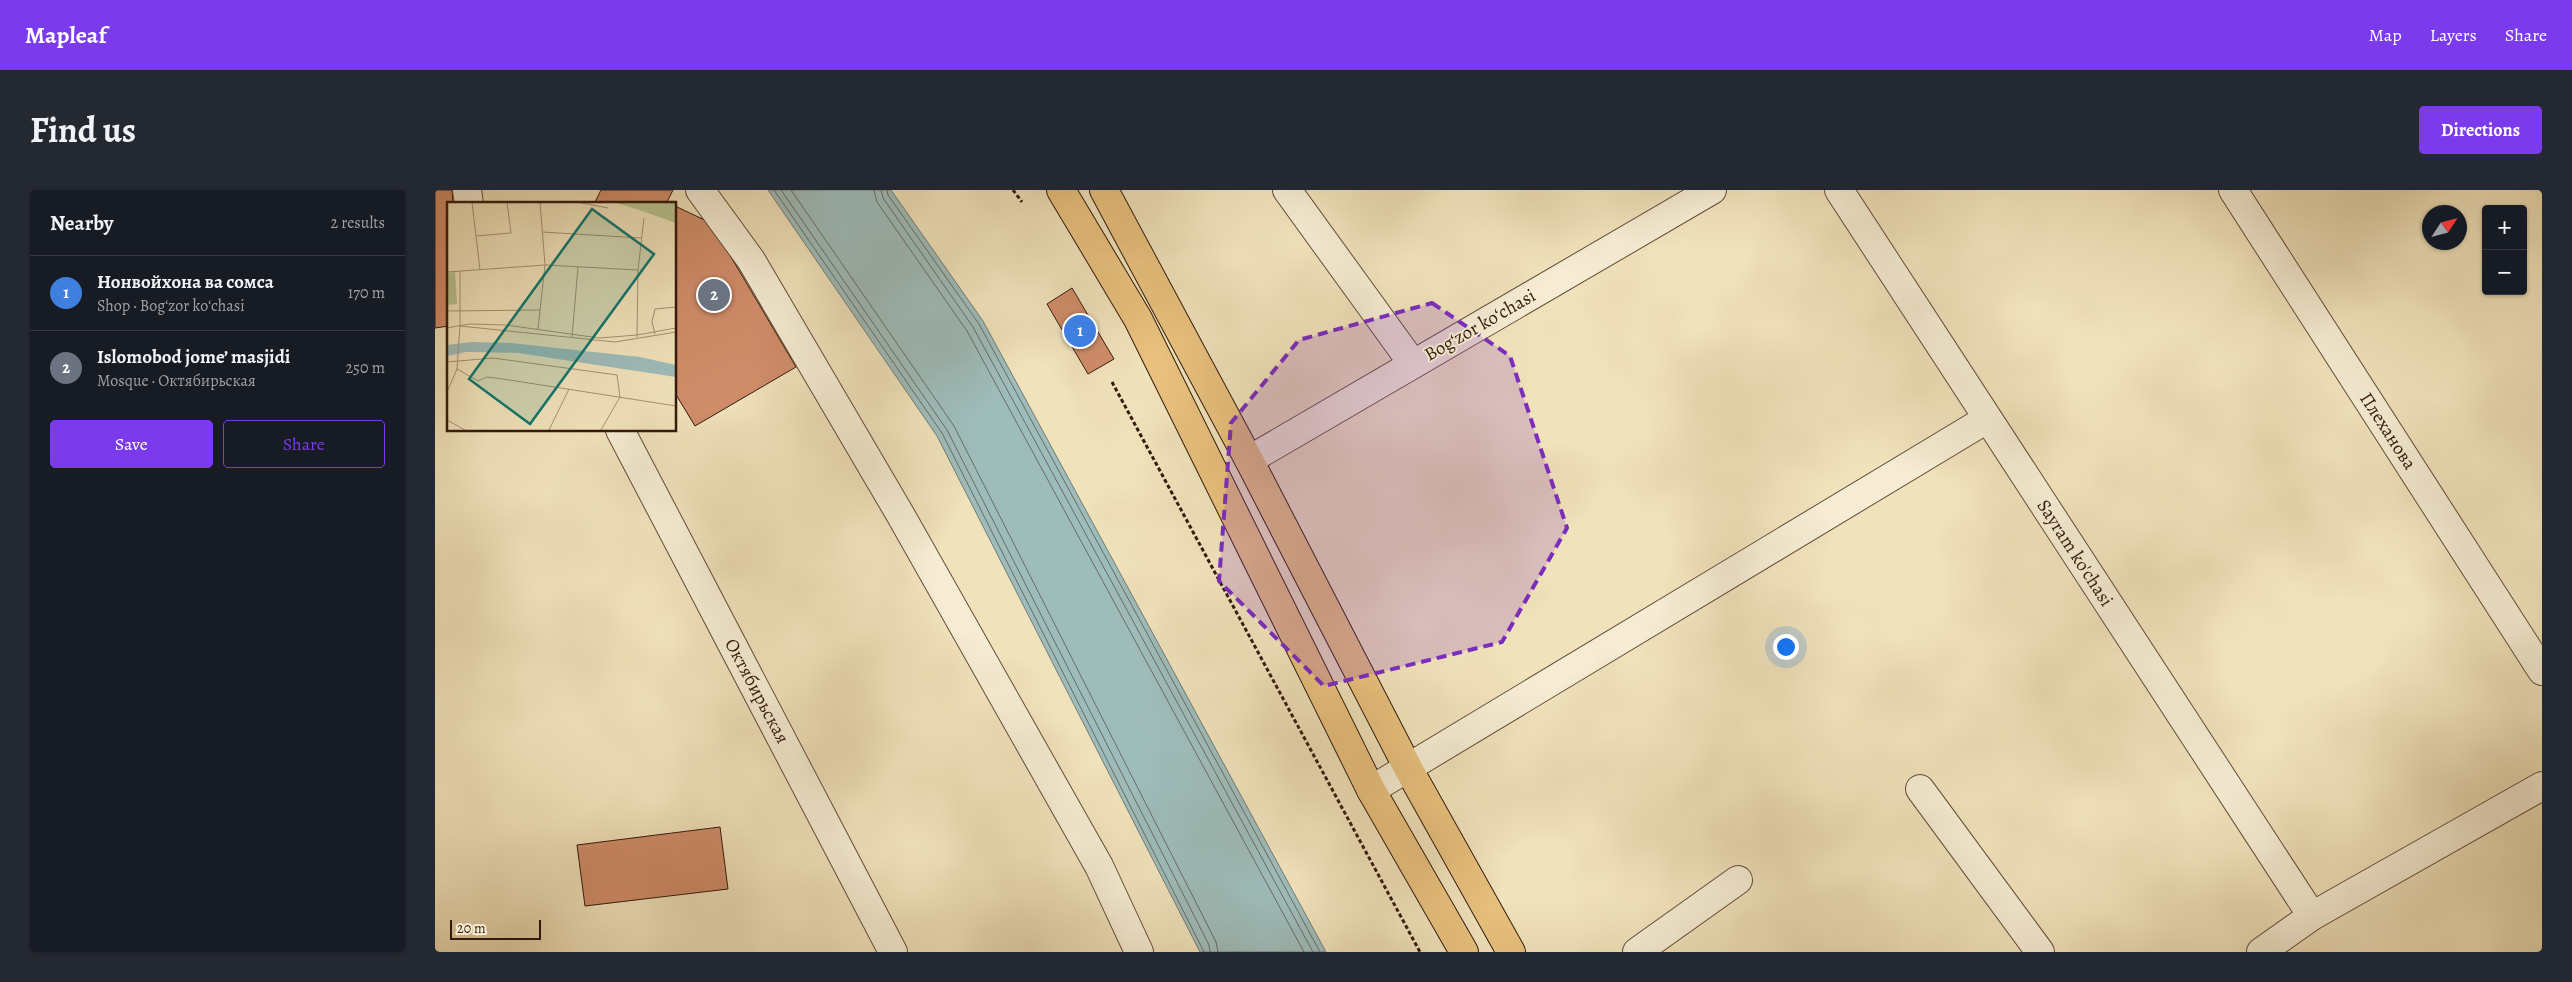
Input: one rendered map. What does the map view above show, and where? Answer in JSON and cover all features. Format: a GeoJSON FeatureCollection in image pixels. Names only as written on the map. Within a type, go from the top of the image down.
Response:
{"type":"FeatureCollection","features":[{"type":"Feature","properties":{"kind":"main road"},"geometry":{"type":"LineString","coordinates":[[1061,190],[1138,319],[1371,790],[1464,952]]}},
{"type":"Feature","properties":{"kind":"main road"},"geometry":{"type":"LineString","coordinates":[[1104,190],[1249,460],[1408,768],[1511,952]]}},
{"type":"Feature","properties":{"kind":"street"},"geometry":{"type":"LineString","coordinates":[[700,190],[751,260],[900,514],[1099,866],[1139,952]]}},
{"type":"Feature","properties":{"kind":"street"},"geometry":{"type":"LineString","coordinates":[[1287,190],[1413,364]]}},
{"type":"Feature","properties":{"kind":"street","name":"Bogʻzor koʻchasi"},"geometry":{"type":"LineString","coordinates":[[1249,460],[1712,190]]}},
{"type":"Feature","properties":{"kind":"street","name":"Sayram ko'chasi"},"geometry":{"type":"LineString","coordinates":[[1839,190],[2312,916]]}},
{"type":"Feature","properties":{"kind":"street","name":"Плеханова"},"geometry":{"type":"LineString","coordinates":[[2233,190],[2542,671]]}},
{"type":"Feature","properties":{"kind":"street"},"geometry":{"type":"LineString","coordinates":[[1371,790],[1987,419]]}},
{"type":"Feature","properties":{"kind":"street","name":"Октябирьская"},"geometry":{"type":"LineString","coordinates":[[621,431],[893,952]]}},
{"type":"Feature","properties":{"kind":"street"},"geometry":{"type":"LineString","coordinates":[[2261,952],[2312,916],[2542,786]]}},
{"type":"Feature","properties":{"kind":"street"},"geometry":{"type":"LineString","coordinates":[[1920,789],[2040,952]]}},
{"type":"Feature","properties":{"kind":"street"},"geometry":{"type":"LineString","coordinates":[[1637,952],[1738,880]]}},
{"type":"Feature","properties":{"kind":"path"},"geometry":{"type":"LineString","coordinates":[[1013,190],[1022,202]]}},
{"type":"Feature","properties":{"kind":"path"},"geometry":{"type":"LineString","coordinates":[[1112,382],[1421,952]]}},
{"type":"Feature","properties":{"kind":"highlighted area"},"geometry":{"type":"Polygon","coordinates":[[[1432,303],[1510,356],[1567,528],[1502,642],[1324,686],[1219,581],[1231,423],[1299,340],[1432,303]]]}},
{"type":"Feature","properties":{"kind":"water"},"geometry":{"type":"Polygon","coordinates":[[[768,190],[891,190],[983,321],[1326,952],[1200,952],[937,436],[768,190]]]}},
{"type":"Feature","properties":{"kind":"building"},"geometry":{"type":"Polygon","coordinates":[[[435,190],[452,190],[453,202],[447,202],[447,326],[435,328],[435,190]]]}},
{"type":"Feature","properties":{"kind":"building"},"geometry":{"type":"Polygon","coordinates":[[[601,190],[673,190],[667,202],[595,202],[601,190]]]}},
{"type":"Feature","properties":{"kind":"building"},"geometry":{"type":"Polygon","coordinates":[[[676,206],[711,223],[796,367],[695,426],[676,395],[676,206]]]}},
{"type":"Feature","properties":{"kind":"building"},"geometry":{"type":"Polygon","coordinates":[[[1072,288],[1114,359],[1088,374],[1047,304],[1072,288]]]}},
{"type":"Feature","properties":{"kind":"building"},"geometry":{"type":"Polygon","coordinates":[[[720,827],[728,889],[585,906],[577,845],[720,827]]]}},
{"type":"Feature","properties":{"kind":"place","name":"Islomobod jome’ masjidi"},"geometry":{"type":"Point","coordinates":[714,295]}},
{"type":"Feature","properties":{"kind":"place","name":"Нонвойхона ва сомса"},"geometry":{"type":"Point","coordinates":[1080,331]}}]}
